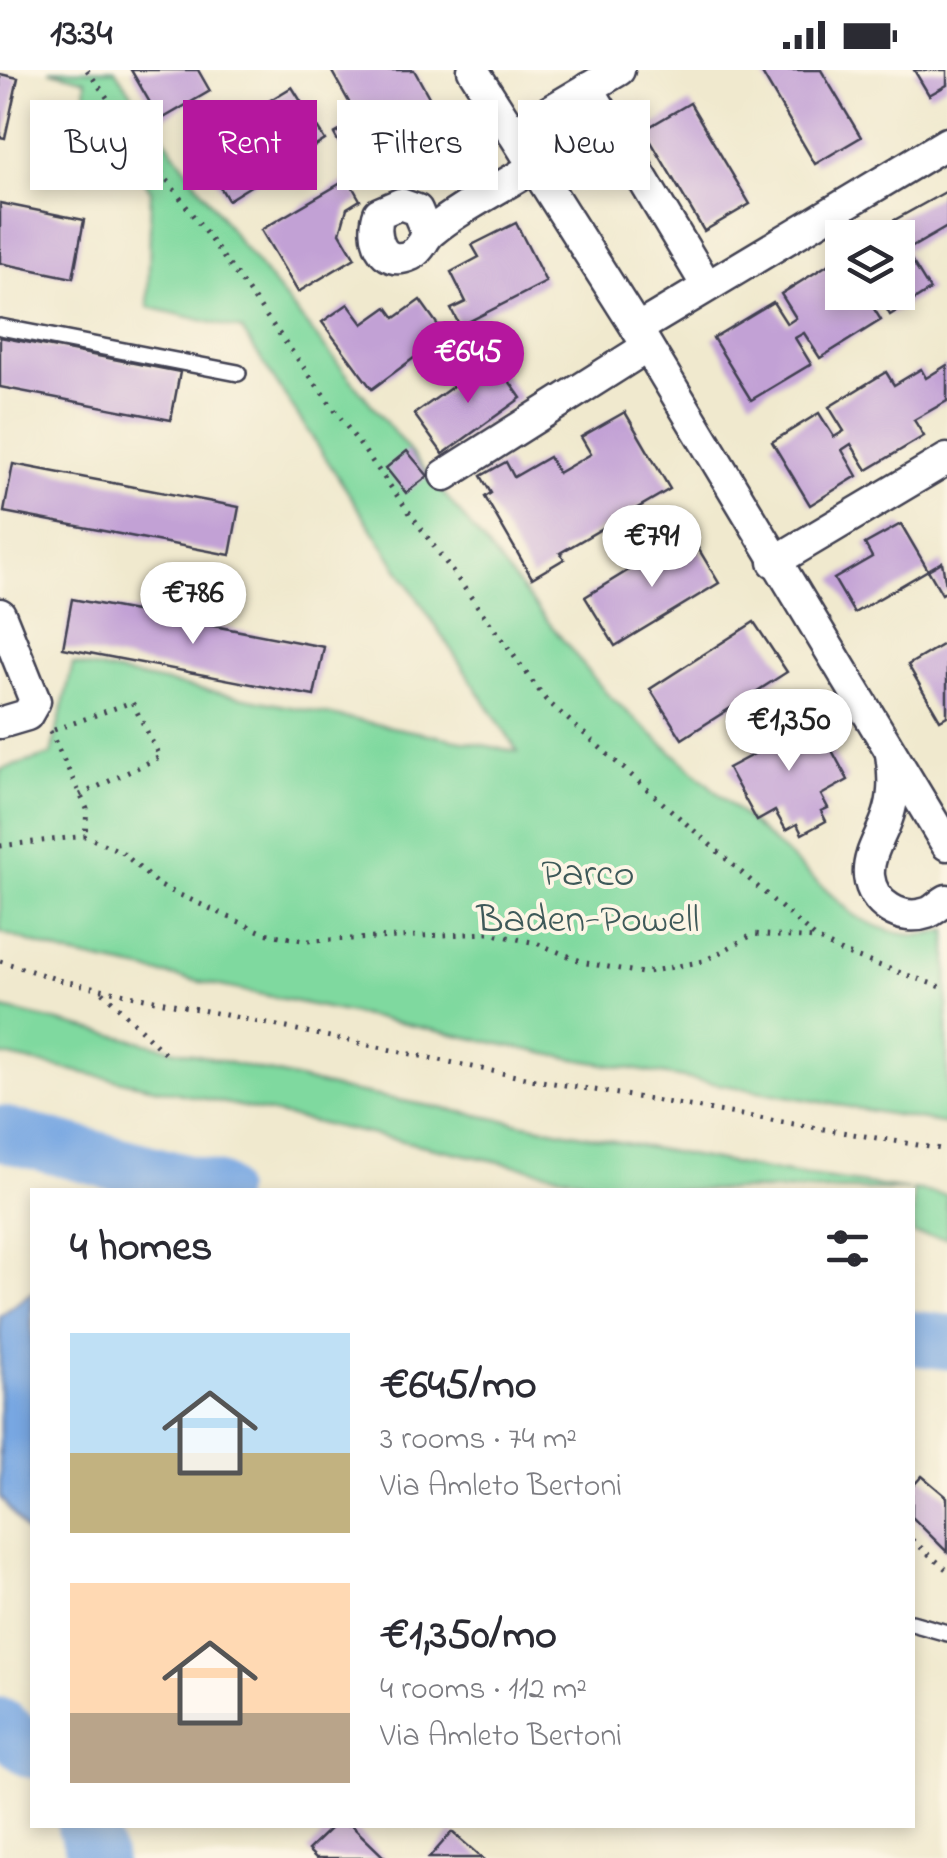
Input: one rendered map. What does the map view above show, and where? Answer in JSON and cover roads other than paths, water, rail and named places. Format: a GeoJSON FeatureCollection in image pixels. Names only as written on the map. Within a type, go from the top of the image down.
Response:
{"type":"FeatureCollection","features":[{"type":"Feature","properties":{"kind":"street"},"geometry":{"type":"LineString","coordinates":[[473,70],[518,142]]}},
{"type":"Feature","properties":{"kind":"street"},"geometry":{"type":"LineString","coordinates":[[513,133],[619,70]]}},
{"type":"Feature","properties":{"kind":"street"},"geometry":{"type":"LineString","coordinates":[[588,88],[707,286]]}},
{"type":"Feature","properties":{"kind":"street"},"geometry":{"type":"LineString","coordinates":[[445,474],[642,338],[707,286],[947,143]]}},
{"type":"Feature","properties":{"kind":"street"},"geometry":{"type":"LineString","coordinates":[[427,234],[518,177]]}},
{"type":"Feature","properties":{"kind":"street"},"geometry":{"type":"LineString","coordinates":[[546,190],[642,338],[947,845]]}},
{"type":"Feature","properties":{"kind":"street"},"geometry":{"type":"LineString","coordinates":[[774,562],[947,459]]}},
{"type":"Feature","properties":{"kind":"street"},"geometry":{"type":"LineString","coordinates":[[0,723],[26,715],[35,701],[1,619]]}},
{"type":"Feature","properties":{"kind":"street"},"geometry":{"type":"LineString","coordinates":[[890,752],[892,795],[870,863],[873,892],[884,907],[900,913],[927,913],[947,900]]}},
{"type":"Feature","properties":{"kind":"lane"},"geometry":{"type":"LineString","coordinates":[[0,327],[238,373]]}},
{"type":"Feature","properties":{"kind":"lane"},"geometry":{"type":"LineString","coordinates":[[915,1624],[947,1633]]}},
{"type":"Feature","properties":{"kind":"water"},"geometry":{"type":"Polygon","coordinates":[[[30,1294],[30,1536],[0,1497],[0,1316],[30,1294]]]}},
{"type":"Feature","properties":{"kind":"waterway"},"geometry":{"type":"LineString","coordinates":[[0,1133],[209,1188]]}},
{"type":"Feature","properties":{"kind":"waterway"},"geometry":{"type":"LineString","coordinates":[[915,1338],[947,1342]]}},
{"type":"Feature","properties":{"kind":"waterway"},"geometry":{"type":"LineString","coordinates":[[0,1725],[30,1749]]}},
{"type":"Feature","properties":{"kind":"waterway"},"geometry":{"type":"LineString","coordinates":[[85,1828],[98,1858]]}},
{"type":"Feature","properties":{"kind":"park label","name":"Parco Baden-Powell"},"geometry":{"type":"Point","coordinates":[588,898]}}]}
